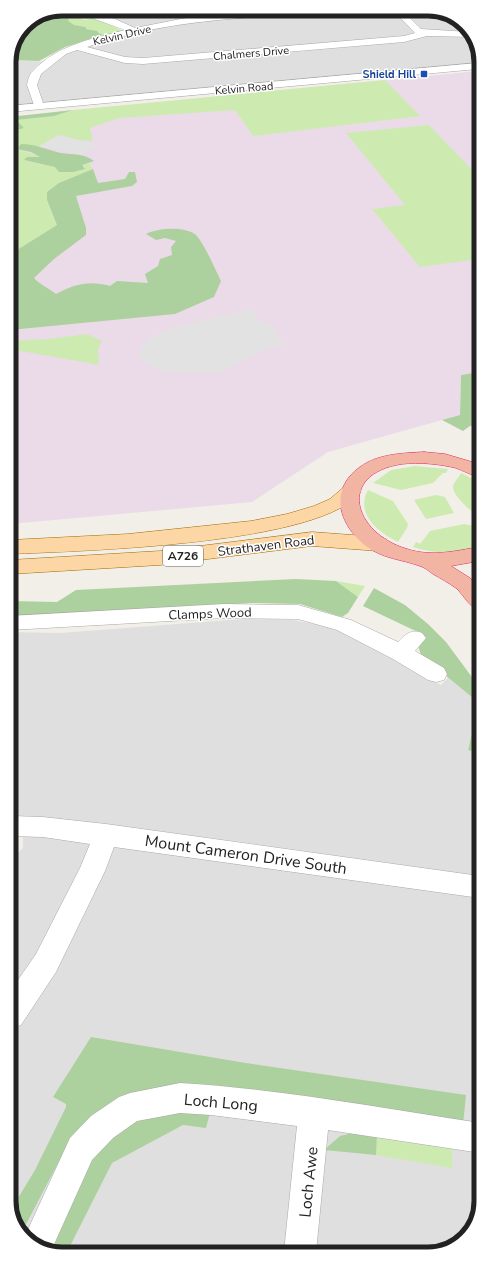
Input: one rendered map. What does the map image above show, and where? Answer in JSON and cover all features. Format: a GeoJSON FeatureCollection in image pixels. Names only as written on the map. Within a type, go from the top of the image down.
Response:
{"type":"FeatureCollection","features":[{"type":"Feature","properties":{"kind":"highway","name":"A726"},"geometry":{"type":"LineString","coordinates":[[474,467],[433,457],[398,459],[370,470],[362,476],[351,491],[350,508],[357,524],[366,535],[379,544],[400,554],[424,559],[448,560],[474,555]]}},
{"type":"Feature","properties":{"kind":"highway"},"geometry":{"type":"LineString","coordinates":[[424,559],[463,583],[474,596]]}},
{"type":"Feature","properties":{"kind":"main road","name":"Strathaven Road"},"geometry":{"type":"LineString","coordinates":[[16,547],[156,539],[259,526],[317,511],[339,502],[351,491]]}},
{"type":"Feature","properties":{"kind":"main road","name":"Strathaven Road"},"geometry":{"type":"LineString","coordinates":[[16,567],[160,558],[312,539],[379,544]]}},
{"type":"Feature","properties":{"kind":"street"},"geometry":{"type":"LineString","coordinates":[[95,16],[112,21],[134,32]]}},
{"type":"Feature","properties":{"kind":"street","name":"Kelvin Drive"},"geometry":{"type":"LineString","coordinates":[[39,106],[32,85],[36,73],[63,52],[134,32],[214,16]]}},
{"type":"Feature","properties":{"kind":"street"},"geometry":{"type":"LineString","coordinates":[[403,16],[418,30],[427,33],[465,35]]}},
{"type":"Feature","properties":{"kind":"street","name":"Chalmers Drive"},"geometry":{"type":"LineString","coordinates":[[77,47],[125,60],[143,61],[404,39],[427,33]]}},
{"type":"Feature","properties":{"kind":"street","name":"Kelvin Road"},"geometry":{"type":"LineString","coordinates":[[16,108],[474,66]]}},
{"type":"Feature","properties":{"kind":"street","name":"Clamps Wood"},"geometry":{"type":"LineString","coordinates":[[16,623],[224,611],[298,612],[344,625],[401,653],[436,674]]}},
{"type":"Feature","properties":{"kind":"street"},"geometry":{"type":"LineString","coordinates":[[401,653],[415,638]]}},
{"type":"Feature","properties":{"kind":"street","name":"Mount Cameron Drive South"},"geometry":{"type":"LineString","coordinates":[[16,826],[43,827],[106,835],[474,886]]}},
{"type":"Feature","properties":{"kind":"street"},"geometry":{"type":"LineString","coordinates":[[16,1008],[46,963],[92,870],[106,835]]}},
{"type":"Feature","properties":{"kind":"street","name":"Loch Long"},"geometry":{"type":"LineString","coordinates":[[38,1241],[81,1149],[102,1127],[130,1108],[180,1098],[211,1100],[314,1112],[474,1137]]}},
{"type":"Feature","properties":{"kind":"street","name":"Loch Awe"},"geometry":{"type":"LineString","coordinates":[[300,1247],[314,1112]]}},
{"type":"Feature","properties":{"kind":"shaded area"},"geometry":{"type":"Polygon","coordinates":[[[100,16],[431,16],[446,19],[461,29],[472,47],[474,63],[16,104],[16,60],[53,62],[65,54],[135,33],[132,28],[100,16]]]}},
{"type":"Feature","properties":{"kind":"shaded area"},"geometry":{"type":"Polygon","coordinates":[[[474,71],[474,373],[461,375],[460,415],[328,452],[252,502],[16,523],[16,116],[474,71]]]}},
{"type":"Feature","properties":{"kind":"shaded area"},"geometry":{"type":"Polygon","coordinates":[[[58,135],[96,144],[83,155],[40,146],[58,135]]]}},
{"type":"Feature","properties":{"kind":"shaded area"},"geometry":{"type":"Polygon","coordinates":[[[251,309],[261,323],[270,323],[284,346],[263,350],[218,373],[165,372],[149,365],[141,358],[139,353],[142,349],[142,345],[149,338],[162,332],[175,327],[251,309]]]}},
{"type":"Feature","properties":{"kind":"shaded area"},"geometry":{"type":"Polygon","coordinates":[[[255,618],[292,620],[333,627],[441,685],[449,677],[474,699],[474,724],[468,749],[474,751],[474,1201],[472,1216],[465,1229],[456,1238],[443,1245],[434,1247],[59,1247],[47,1245],[39,1241],[25,1229],[18,1216],[16,1207],[16,855],[23,848],[23,817],[16,816],[16,632],[60,633],[255,618]]]}},
{"type":"Feature","properties":{"kind":"green space"},"geometry":{"type":"Polygon","coordinates":[[[74,16],[85,20],[93,18],[101,20],[121,30],[120,33],[101,37],[100,32],[86,29],[86,27],[73,25],[55,17],[74,16]]]}},
{"type":"Feature","properties":{"kind":"green space"},"geometry":{"type":"Polygon","coordinates":[[[75,16],[86,16],[93,18],[88,18],[75,16]]]}},
{"type":"Feature","properties":{"kind":"green space"},"geometry":{"type":"Polygon","coordinates":[[[56,17],[68,18],[68,21],[74,25],[86,27],[86,29],[97,31],[102,35],[65,47],[39,61],[16,59],[25,34],[44,19],[56,17]]]}},
{"type":"Feature","properties":{"kind":"green space"},"geometry":{"type":"Polygon","coordinates":[[[385,80],[420,116],[253,136],[235,110],[119,118],[90,128],[93,141],[79,140],[58,135],[40,146],[17,149],[41,157],[24,160],[62,167],[85,168],[81,165],[88,163],[93,169],[59,183],[47,200],[57,225],[16,251],[16,130],[24,128],[16,120],[54,116],[73,110],[385,80]]]}},
{"type":"Feature","properties":{"kind":"green space"},"geometry":{"type":"Polygon","coordinates":[[[73,110],[54,116],[16,120],[16,116],[73,110]]]}},
{"type":"Feature","properties":{"kind":"green space"},"geometry":{"type":"Polygon","coordinates":[[[16,120],[24,128],[16,130],[16,120]]]}},
{"type":"Feature","properties":{"kind":"green space"},"geometry":{"type":"Polygon","coordinates":[[[429,125],[474,172],[474,260],[420,267],[372,209],[405,205],[346,133],[429,125]]]}},
{"type":"Feature","properties":{"kind":"green space"},"geometry":{"type":"Polygon","coordinates":[[[21,144],[37,146],[61,153],[82,155],[94,161],[82,165],[85,169],[73,172],[59,172],[55,167],[24,160],[27,157],[40,157],[31,152],[17,149],[21,144]]]}},
{"type":"Feature","properties":{"kind":"green space"},"geometry":{"type":"Polygon","coordinates":[[[93,169],[98,183],[125,179],[129,172],[135,172],[137,182],[132,186],[76,196],[86,228],[86,235],[54,259],[34,278],[39,283],[56,294],[76,285],[89,283],[110,286],[117,281],[148,283],[145,274],[158,266],[160,259],[172,255],[171,247],[176,241],[165,238],[156,240],[146,234],[157,230],[178,229],[191,232],[196,235],[206,250],[221,281],[214,297],[175,314],[16,329],[16,251],[57,225],[47,200],[47,192],[59,183],[93,169]]]}},
{"type":"Feature","properties":{"kind":"green space"},"geometry":{"type":"Polygon","coordinates":[[[87,334],[102,341],[98,349],[99,365],[16,350],[16,341],[48,339],[87,334]]]}},
{"type":"Feature","properties":{"kind":"green space"},"geometry":{"type":"Polygon","coordinates":[[[474,373],[474,426],[470,426],[463,431],[442,420],[460,415],[461,375],[474,373]]]}},
{"type":"Feature","properties":{"kind":"green space"},"geometry":{"type":"Polygon","coordinates":[[[415,466],[448,469],[446,473],[443,473],[433,483],[401,490],[373,483],[391,470],[415,466]]]}},
{"type":"Feature","properties":{"kind":"green space"},"geometry":{"type":"Polygon","coordinates":[[[461,473],[474,480],[474,512],[459,499],[454,490],[454,484],[461,473]]]}},
{"type":"Feature","properties":{"kind":"green space"},"geometry":{"type":"Polygon","coordinates":[[[368,490],[393,501],[408,524],[398,542],[383,533],[371,521],[364,507],[368,490]]]}},
{"type":"Feature","properties":{"kind":"green space"},"geometry":{"type":"Polygon","coordinates":[[[436,495],[445,497],[454,513],[426,519],[414,500],[436,495]]]}},
{"type":"Feature","properties":{"kind":"green space"},"geometry":{"type":"Polygon","coordinates":[[[464,524],[474,526],[474,547],[455,552],[438,552],[413,547],[416,542],[420,544],[430,531],[464,524]]]}},
{"type":"Feature","properties":{"kind":"green space"},"geometry":{"type":"Polygon","coordinates":[[[296,579],[336,581],[358,597],[348,613],[342,617],[300,604],[250,603],[50,617],[16,615],[16,601],[57,602],[76,590],[296,579]]]}},
{"type":"Feature","properties":{"kind":"green space"},"geometry":{"type":"Polygon","coordinates":[[[336,581],[365,586],[358,597],[336,581]]]}},
{"type":"Feature","properties":{"kind":"green space"},"geometry":{"type":"Polygon","coordinates":[[[374,588],[405,605],[428,624],[446,642],[474,680],[474,699],[421,655],[418,646],[424,635],[363,606],[374,588]]]}},
{"type":"Feature","properties":{"kind":"green space"},"geometry":{"type":"Polygon","coordinates":[[[474,724],[474,752],[468,750],[474,724]]]}},
{"type":"Feature","properties":{"kind":"green space"},"geometry":{"type":"Polygon","coordinates":[[[91,1037],[246,1063],[466,1095],[463,1125],[213,1087],[68,1144],[24,1228],[18,1216],[16,1201],[35,1170],[66,1107],[66,1104],[53,1097],[91,1037]]]}},
{"type":"Feature","properties":{"kind":"green space"},"geometry":{"type":"Polygon","coordinates":[[[211,1109],[206,1128],[183,1125],[112,1163],[70,1247],[59,1247],[44,1244],[90,1155],[133,1117],[211,1109]]]}},
{"type":"Feature","properties":{"kind":"green space"},"geometry":{"type":"Polygon","coordinates":[[[358,1132],[377,1135],[376,1155],[324,1150],[340,1136],[358,1132]]]}},
{"type":"Feature","properties":{"kind":"green space"},"geometry":{"type":"Polygon","coordinates":[[[377,1135],[452,1147],[452,1168],[376,1155],[377,1135]]]}},
{"type":"Feature","properties":{"kind":"place","name":"Shield Hill"},"geometry":{"type":"Point","coordinates":[424,74]}}]}
